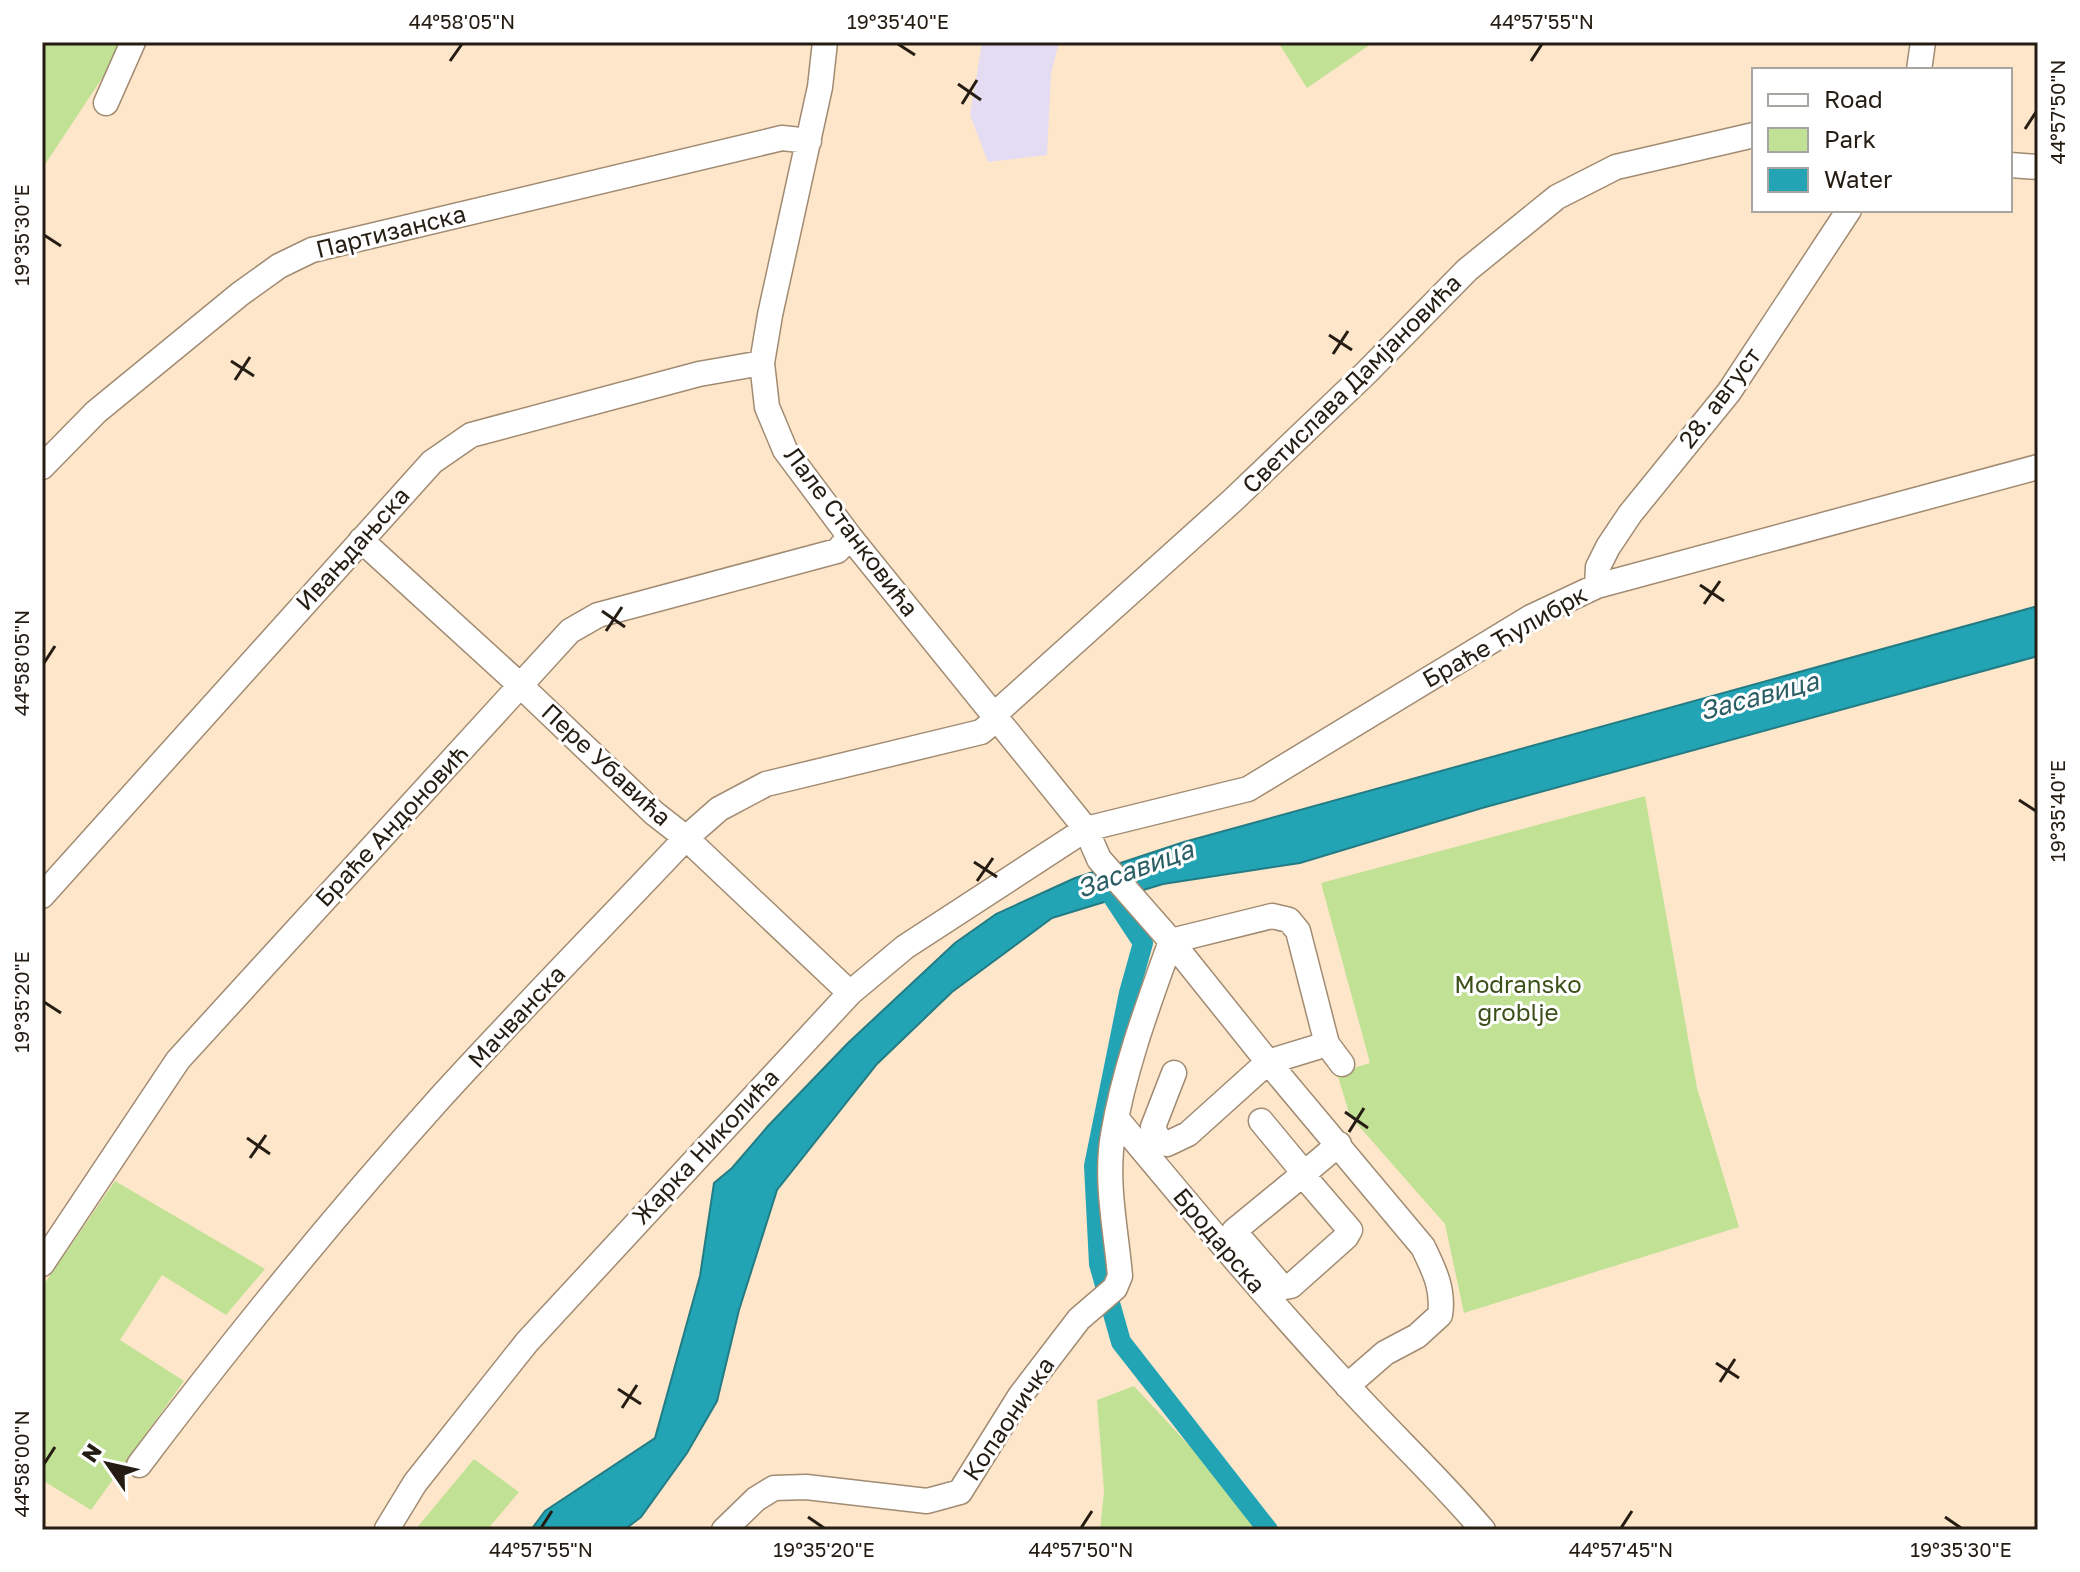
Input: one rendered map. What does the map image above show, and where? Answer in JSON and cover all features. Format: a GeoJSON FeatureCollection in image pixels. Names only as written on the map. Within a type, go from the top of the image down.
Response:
{"type":"FeatureCollection","features":[{"type":"Feature","properties":{"kind":"street"},"geometry":{"type":"LineString","coordinates":[[106,103],[133,42]]}},
{"type":"Feature","properties":{"kind":"street","name":"Лале Станковића"},"geometry":{"type":"LineString","coordinates":[[825,42],[820,87],[762,363],[767,407],[785,450],[850,537],[1086,829],[1099,859],[1171,941]]}},
{"type":"Feature","properties":{"kind":"street"},"geometry":{"type":"LineString","coordinates":[[1919,68],[1923,42]]}},
{"type":"Feature","properties":{"kind":"street","name":"Светислава Дамјановића"},"geometry":{"type":"LineString","coordinates":[[997,716],[1232,501],[1366,373],[1467,270],[1557,197],[1616,167],[1752,135]]}},
{"type":"Feature","properties":{"kind":"street","name":"Партизанска"},"geometry":{"type":"LineString","coordinates":[[42,467],[96,412],[240,294],[279,266],[312,250],[782,138],[809,141]]}},
{"type":"Feature","properties":{"kind":"street"},"geometry":{"type":"LineString","coordinates":[[2012,165],[2038,167]]}},
{"type":"Feature","properties":{"kind":"street","name":"28. август"},"geometry":{"type":"LineString","coordinates":[[1597,586],[1598,567],[1623,525],[1729,392],[1848,212]]}},
{"type":"Feature","properties":{"kind":"street","name":"Ивањдањска"},"geometry":{"type":"LineString","coordinates":[[42,896],[432,462],[471,435],[699,374],[762,363]]}},
{"type":"Feature","properties":{"kind":"street","name":"Браће Ћулибрк"},"geometry":{"type":"LineString","coordinates":[[1086,829],[1248,789],[1531,617],[1597,586],[2038,467]]}},
{"type":"Feature","properties":{"kind":"street","name":"Браће Андоновић"},"geometry":{"type":"LineString","coordinates":[[42,1264],[178,1060],[570,631],[598,615],[837,551],[850,537]]}},
{"type":"Feature","properties":{"kind":"street","name":"Пере Убавића"},"geometry":{"type":"LineString","coordinates":[[361,540],[850,993]]}},
{"type":"Feature","properties":{"kind":"street","name":"Мачванска"},"geometry":{"type":"LineString","coordinates":[[139,1465],[215,1364],[440,1098],[686,838],[719,809],[766,784],[981,732],[997,716]]}},
{"type":"Feature","properties":{"kind":"street","name":"Жарка Николића"},"geometry":{"type":"LineString","coordinates":[[387,1529],[415,1483],[527,1342],[850,993],[905,947],[1086,829]]}},
{"type":"Feature","properties":{"kind":"street"},"geometry":{"type":"LineString","coordinates":[[1171,941],[1272,916],[1289,920],[1298,931],[1327,1044],[1342,1064]]}},
{"type":"Feature","properties":{"kind":"street"},"geometry":{"type":"LineString","coordinates":[[1171,941],[1423,1247],[1437,1277],[1442,1300],[1440,1315],[1417,1336],[1385,1353],[1347,1386]]}},
{"type":"Feature","properties":{"kind":"street"},"geometry":{"type":"LineString","coordinates":[[1117,1119],[1136,1042],[1171,941]]}},
{"type":"Feature","properties":{"kind":"street"},"geometry":{"type":"LineString","coordinates":[[1174,1073],[1153,1127],[1158,1138],[1167,1144],[1188,1134],[1268,1062],[1327,1044]]}},
{"type":"Feature","properties":{"kind":"street","name":"Копаоничка"},"geometry":{"type":"LineString","coordinates":[[724,1530],[756,1499],[774,1488],[806,1487],[927,1501],[960,1492],[1020,1396],[1079,1319],[1115,1288],[1120,1276],[1111,1178],[1117,1119]]}},
{"type":"Feature","properties":{"kind":"street","name":"Бродарска"},"geometry":{"type":"LineString","coordinates":[[1117,1119],[1245,1272],[1483,1530]]}},
{"type":"Feature","properties":{"kind":"street"},"geometry":{"type":"LineString","coordinates":[[1261,1121],[1303,1174],[1350,1230],[1291,1286],[1285,1287],[1234,1231],[1303,1174],[1339,1144]]}},
{"type":"Feature","properties":{"kind":"shaded area"},"geometry":{"type":"Polygon","coordinates":[[[980,42],[1059,42],[1051,74],[1047,155],[988,162],[970,115],[980,42]]]}},
{"type":"Feature","properties":{"kind":"green space"},"geometry":{"type":"Polygon","coordinates":[[[42,42],[126,42],[42,169],[42,42]]]}},
{"type":"Feature","properties":{"kind":"green space"},"geometry":{"type":"Polygon","coordinates":[[[1278,42],[1374,42],[1307,88],[1278,42]]]}},
{"type":"Feature","properties":{"kind":"green space","name":"Modransko groblje"},"geometry":{"type":"Polygon","coordinates":[[[1645,796],[1697,1088],[1739,1227],[1464,1313],[1445,1224],[1350,1116],[1337,1073],[1370,1063],[1321,883],[1645,796]]]}},
{"type":"Feature","properties":{"kind":"green space"},"geometry":{"type":"Polygon","coordinates":[[[115,1181],[265,1269],[226,1315],[162,1275],[120,1340],[184,1381],[91,1510],[42,1480],[42,1287],[115,1181]]]}},
{"type":"Feature","properties":{"kind":"green space"},"geometry":{"type":"Polygon","coordinates":[[[1134,1386],[1221,1480],[1258,1530],[1100,1530],[1104,1491],[1097,1400],[1134,1386]]]}},
{"type":"Feature","properties":{"kind":"green space"},"geometry":{"type":"Polygon","coordinates":[[[474,1459],[519,1492],[487,1530],[415,1530],[474,1459]]]}},
{"type":"Feature","properties":{"kind":"water","name":"Засавица"},"geometry":{"type":"Polygon","coordinates":[[[2038,606],[2038,656],[1482,808],[1300,863],[1163,884],[1052,918],[952,992],[877,1064],[777,1190],[739,1310],[717,1401],[687,1453],[641,1517],[624,1530],[531,1530],[545,1511],[655,1438],[700,1276],[714,1183],[732,1168],[848,1043],[955,943],[996,914],[1075,878],[1184,842],[2038,606]]]}},
{"type":"Feature","properties":{"kind":"waterway","name":"Засавица"},"geometry":{"type":"LineString","coordinates":[[1101,879],[1143,943],[1129,993],[1094,1166],[1099,1264],[1121,1342],[1268,1530]]}}]}
